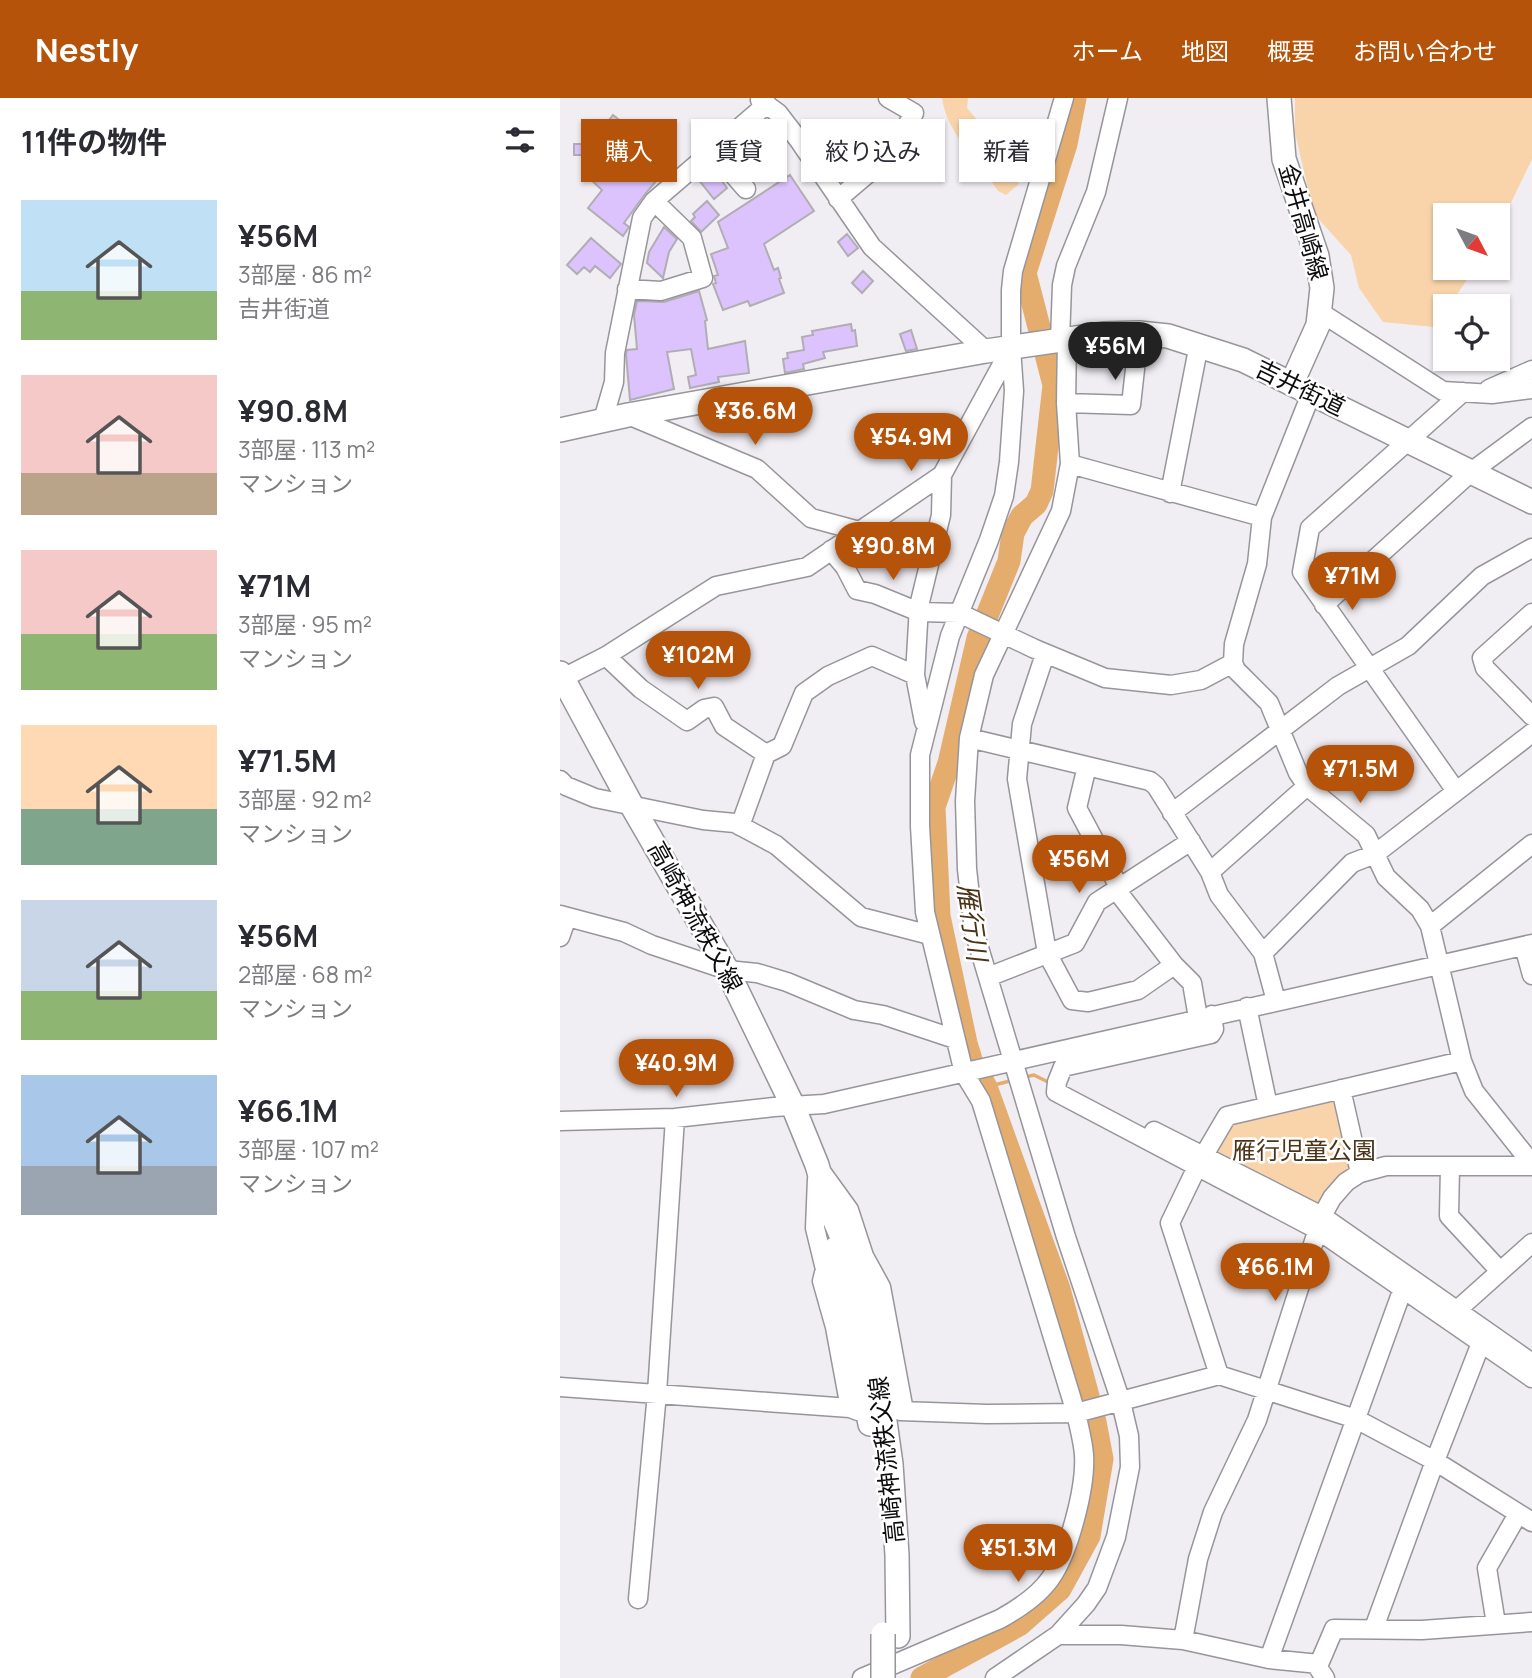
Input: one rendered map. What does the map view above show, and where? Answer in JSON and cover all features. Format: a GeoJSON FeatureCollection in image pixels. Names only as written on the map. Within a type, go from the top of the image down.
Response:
{"type":"FeatureCollection","features":[{"type":"Feature","properties":{"kind":"main road","name":"金井高崎線"},"geometry":{"type":"LineString","coordinates":[[1279,98],[1284,159],[1321,271],[1320,312],[1301,388]]}},
{"type":"Feature","properties":{"kind":"main road","name":"吉井街道"},"geometry":{"type":"LineString","coordinates":[[1060,341],[1103,334],[1139,333],[1168,336],[1199,344],[1243,360],[1532,502]]}},
{"type":"Feature","properties":{"kind":"main road"},"geometry":{"type":"LineString","coordinates":[[560,430],[628,415],[986,351],[1060,341]]}},
{"type":"Feature","properties":{"kind":"main road","name":"高崎神流秩父線"},"geometry":{"type":"LineString","coordinates":[[561,675],[632,806],[727,970],[793,1106],[817,1165],[829,1207],[858,1275],[874,1343],[894,1497],[891,1635],[897,1678]]}},
{"type":"Feature","properties":{"kind":"main road","name":"高崎神流秩父線"},"geometry":{"type":"LineString","coordinates":[[883,1678],[891,1635]]}},
{"type":"Feature","properties":{"kind":"street"},"geometry":{"type":"LineString","coordinates":[[838,199],[891,154],[914,113],[888,98]]}},
{"type":"Feature","properties":{"kind":"street"},"geometry":{"type":"LineString","coordinates":[[862,1678],[993,1626],[1018,1609],[1051,1578],[1072,1533],[1084,1457],[1076,1413],[981,1101],[964,1073],[955,1039],[925,912],[920,826],[920,755],[926,729],[950,636],[1004,496],[1014,391],[1015,348],[1011,290],[1013,271],[1064,98]]}},
{"type":"Feature","properties":{"kind":"street"},"geometry":{"type":"LineString","coordinates":[[995,1678],[1010,1664],[1058,1635],[1097,1588],[1116,1537],[1130,1467],[1129,1436],[1121,1402],[1066,1237],[974,931],[967,869],[965,801],[969,738],[984,676],[1060,512],[1070,464],[1060,341],[1062,285],[1066,266],[1096,192],[1118,98]]}},
{"type":"Feature","properties":{"kind":"street"},"geometry":{"type":"LineString","coordinates":[[744,119],[762,101],[778,113],[872,247],[986,351]]}},
{"type":"Feature","properties":{"kind":"street"},"geometry":{"type":"LineString","coordinates":[[603,420],[614,382],[615,354],[642,218],[654,201],[691,170]]}},
{"type":"Feature","properties":{"kind":"street"},"geometry":{"type":"LineString","coordinates":[[740,182],[746,189]]}},
{"type":"Feature","properties":{"kind":"street"},"geometry":{"type":"LineString","coordinates":[[627,289],[661,291],[702,278],[692,237],[654,201]]}},
{"type":"Feature","properties":{"kind":"street"},"geometry":{"type":"LineString","coordinates":[[1320,312],[1443,391],[1492,394],[1532,389]]}},
{"type":"Feature","properties":{"kind":"street"},"geometry":{"type":"LineString","coordinates":[[1066,403],[1132,405],[1139,333]]}},
{"type":"Feature","properties":{"kind":"street"},"geometry":{"type":"LineString","coordinates":[[1170,493],[1199,344]]}},
{"type":"Feature","properties":{"kind":"street"},"geometry":{"type":"LineString","coordinates":[[561,675],[606,656],[716,586],[807,566],[942,475],[1015,348]]}},
{"type":"Feature","properties":{"kind":"street"},"geometry":{"type":"LineString","coordinates":[[1456,791],[1302,572],[1310,528],[1408,442],[1471,393],[1532,370]]}},
{"type":"Feature","properties":{"kind":"street"},"geometry":{"type":"LineString","coordinates":[[1301,388],[1262,517],[1257,564],[1234,644],[1233,663],[1236,670],[1269,703],[1298,773],[1307,786],[1366,835],[1386,877],[1420,909],[1430,926],[1462,1061],[1474,1091],[1532,1165]]}},
{"type":"Feature","properties":{"kind":"street"},"geometry":{"type":"LineString","coordinates":[[628,415],[757,469],[811,518],[859,531]]}},
{"type":"Feature","properties":{"kind":"street"},"geometry":{"type":"LineString","coordinates":[[1324,605],[1471,472],[1532,427]]}},
{"type":"Feature","properties":{"kind":"street"},"geometry":{"type":"LineString","coordinates":[[1070,464],[1262,517]]}},
{"type":"Feature","properties":{"kind":"street"},"geometry":{"type":"LineString","coordinates":[[926,729],[915,675],[919,612],[941,515],[942,475]]}},
{"type":"Feature","properties":{"kind":"street"},"geometry":{"type":"LineString","coordinates":[[1172,813],[1338,686],[1408,646],[1482,576],[1532,548]]}},
{"type":"Feature","properties":{"kind":"street"},"geometry":{"type":"LineString","coordinates":[[831,550],[845,566],[857,590],[875,594],[919,612],[959,612],[1045,654],[1105,678],[1171,685],[1201,680],[1233,663]]}},
{"type":"Feature","properties":{"kind":"street"},"geometry":{"type":"LineString","coordinates":[[1532,613],[1482,657],[1485,668],[1532,716]]}},
{"type":"Feature","properties":{"kind":"street"},"geometry":{"type":"LineString","coordinates":[[1045,654],[1022,724],[1017,779],[1047,953],[1072,1000],[1088,1002],[1138,990],[1174,965]]}},
{"type":"Feature","properties":{"kind":"street"},"geometry":{"type":"LineString","coordinates":[[606,656],[641,689],[687,721],[704,709],[714,706],[724,726],[766,754]]}},
{"type":"Feature","properties":{"kind":"street"},"geometry":{"type":"LineString","coordinates":[[740,826],[766,754],[782,746],[804,693],[828,676],[872,656],[915,675]]}},
{"type":"Feature","properties":{"kind":"street"},"geometry":{"type":"LineString","coordinates":[[1263,953],[1352,863],[1375,854],[1532,733]]}},
{"type":"Feature","properties":{"kind":"street"},"geometry":{"type":"LineString","coordinates":[[969,738],[1150,781],[1156,786],[1210,872],[1219,895],[1263,953],[1276,1001]]}},
{"type":"Feature","properties":{"kind":"street"},"geometry":{"type":"LineString","coordinates":[[1087,766],[1077,808],[1119,887],[1121,896],[1174,965],[1192,983],[1205,1017],[1214,1029],[1211,1034],[1063,1067],[1057,1082],[1201,1162],[1320,1223],[1452,1317],[1528,1365]]}},
{"type":"Feature","properties":{"kind":"street"},"geometry":{"type":"LineString","coordinates":[[560,780],[566,786],[595,798],[740,826],[776,845],[861,918],[930,935]]}},
{"type":"Feature","properties":{"kind":"street"},"geometry":{"type":"LineString","coordinates":[[1210,872],[1307,786]]}},
{"type":"Feature","properties":{"kind":"street"},"geometry":{"type":"LineString","coordinates":[[988,977],[1075,943],[1097,902],[1191,841]]}},
{"type":"Feature","properties":{"kind":"street"},"geometry":{"type":"LineString","coordinates":[[1430,926],[1532,844]]}},
{"type":"Feature","properties":{"kind":"street"},"geometry":{"type":"LineString","coordinates":[[560,937],[564,916],[624,932],[652,945],[727,970],[757,973],[787,982],[854,1010],[883,1015],[955,1039]]}},
{"type":"Feature","properties":{"kind":"street"},"geometry":{"type":"LineString","coordinates":[[560,1121],[675,1118],[827,1104],[1528,945],[1532,975]]}},
{"type":"Feature","properties":{"kind":"street"},"geometry":{"type":"LineString","coordinates":[[1247,1007],[1268,1106]]}},
{"type":"Feature","properties":{"kind":"street"},"geometry":{"type":"LineString","coordinates":[[1219,1375],[1170,1223],[1227,1116],[1462,1061]]}},
{"type":"Feature","properties":{"kind":"street"},"geometry":{"type":"LineString","coordinates":[[1341,1089],[1360,1173]]}},
{"type":"Feature","properties":{"kind":"street"},"geometry":{"type":"LineString","coordinates":[[639,1599],[657,1393],[675,1118]]}},
{"type":"Feature","properties":{"kind":"street"},"geometry":{"type":"LineString","coordinates":[[817,1165],[849,1210],[864,1256],[881,1287],[902,1411],[1076,1413],[1219,1375],[1356,1419],[1435,1461],[1525,1518],[1487,1568],[1496,1624]]}},
{"type":"Feature","properties":{"kind":"street"},"geometry":{"type":"LineString","coordinates":[[560,1387],[854,1409],[822,1281],[825,1269],[815,1228],[817,1165]]}},
{"type":"Feature","properties":{"kind":"street"},"geometry":{"type":"LineString","coordinates":[[1183,1640],[1198,1559],[1213,1512],[1257,1420],[1320,1223],[1332,1198],[1346,1182],[1360,1173],[1386,1166],[1532,1165]]}},
{"type":"Feature","properties":{"kind":"street"},"geometry":{"type":"LineString","coordinates":[[1450,1167],[1449,1216],[1500,1270]]}},
{"type":"Feature","properties":{"kind":"street"},"geometry":{"type":"LineString","coordinates":[[1452,1317],[1532,1243]]}},
{"type":"Feature","properties":{"kind":"street"},"geometry":{"type":"LineString","coordinates":[[1269,1659],[1405,1283]]}},
{"type":"Feature","properties":{"kind":"street"},"geometry":{"type":"LineString","coordinates":[[1374,1628],[1435,1461],[1485,1338]]}},
{"type":"Feature","properties":{"kind":"street"},"geometry":{"type":"LineString","coordinates":[[1058,1635],[1121,1635],[1183,1640],[1322,1671],[1335,1629],[1422,1630],[1532,1622]]}},
{"type":"Feature","properties":{"kind":"green space"},"geometry":{"type":"Polygon","coordinates":[[[942,98],[968,98],[967,108],[976,119],[959,119],[959,139],[945,111],[942,98]]]}},
{"type":"Feature","properties":{"kind":"green space"},"geometry":{"type":"Polygon","coordinates":[[[1295,98],[1532,98],[1532,159],[1510,205],[1433,203],[1433,280],[1467,280],[1457,294],[1433,294],[1433,327],[1383,322],[1359,288],[1351,255],[1314,214],[1295,133],[1295,98]]]}},
{"type":"Feature","properties":{"kind":"green space"},"geometry":{"type":"Polygon","coordinates":[[[991,182],[1018,182],[1006,195],[998,191],[991,182]]]}},
{"type":"Feature","properties":{"kind":"green space","name":"雁行児童公園"},"geometry":{"type":"Polygon","coordinates":[[[1334,1097],[1353,1167],[1320,1207],[1214,1152],[1230,1123],[1334,1097]]]}},
{"type":"Feature","properties":{"kind":"building"},"geometry":{"type":"Polygon","coordinates":[[[574,144],[581,144],[581,155],[574,155],[574,144]]]}},
{"type":"Feature","properties":{"kind":"building"},"geometry":{"type":"Polygon","coordinates":[[[790,175],[814,211],[764,244],[774,270],[778,268],[784,293],[750,306],[748,301],[723,310],[713,284],[716,283],[714,276],[718,275],[711,254],[728,248],[718,222],[779,182],[787,182],[790,175]]]}},
{"type":"Feature","properties":{"kind":"building"},"geometry":{"type":"Polygon","coordinates":[[[593,182],[655,182],[624,223],[629,227],[623,236],[588,208],[602,190],[593,182]]]}},
{"type":"Feature","properties":{"kind":"building"},"geometry":{"type":"Polygon","coordinates":[[[700,182],[723,182],[727,188],[714,199],[700,182]]]}},
{"type":"Feature","properties":{"kind":"building"},"geometry":{"type":"Polygon","coordinates":[[[707,201],[719,215],[701,232],[691,221],[695,217],[693,214],[707,201]]]}},
{"type":"Feature","properties":{"kind":"building"},"geometry":{"type":"Polygon","coordinates":[[[664,227],[677,239],[669,252],[663,278],[647,263],[649,252],[664,227]]]}},
{"type":"Feature","properties":{"kind":"building"},"geometry":{"type":"Polygon","coordinates":[[[847,234],[858,248],[848,256],[838,242],[847,234]]]}},
{"type":"Feature","properties":{"kind":"building"},"geometry":{"type":"Polygon","coordinates":[[[591,238],[621,264],[610,278],[595,266],[590,272],[584,267],[577,274],[567,265],[591,238]]]}},
{"type":"Feature","properties":{"kind":"building"},"geometry":{"type":"Polygon","coordinates":[[[863,271],[873,281],[862,293],[852,283],[863,271]]]}},
{"type":"Feature","properties":{"kind":"building"},"geometry":{"type":"Polygon","coordinates":[[[699,291],[707,320],[708,349],[745,341],[749,373],[718,377],[719,382],[690,388],[688,377],[696,375],[691,349],[667,352],[674,389],[630,400],[626,354],[627,350],[637,349],[634,315],[637,301],[664,302],[699,291]]]}},
{"type":"Feature","properties":{"kind":"building"},"geometry":{"type":"Polygon","coordinates":[[[851,324],[852,331],[855,330],[857,346],[823,352],[825,358],[803,364],[804,369],[785,373],[783,359],[788,358],[787,353],[804,350],[802,337],[813,335],[812,331],[851,324]]]}},
{"type":"Feature","properties":{"kind":"building"},"geometry":{"type":"Polygon","coordinates":[[[911,330],[917,349],[906,351],[900,334],[911,330]]]}},
{"type":"Feature","properties":{"kind":"waterway","name":"雁行川"},"geometry":{"type":"LineString","coordinates":[[922,1678],[1019,1625],[1060,1589],[1089,1536],[1102,1459],[1095,1422],[1059,1289],[986,1087],[972,1063],[966,1043],[939,916],[934,807],[949,763],[978,638],[1009,561],[1013,533],[1022,516],[1036,504],[1042,491],[1054,385],[1025,273],[1066,144],[1075,98]]}},
{"type":"Feature","properties":{"kind":"waterway"},"geometry":{"type":"LineString","coordinates":[[565,908],[584,913]]}},
{"type":"Feature","properties":{"kind":"waterway"},"geometry":{"type":"LineString","coordinates":[[1025,1077],[1034,1075],[1050,1083]]}},
{"type":"Feature","properties":{"kind":"waterway"},"geometry":{"type":"LineString","coordinates":[[986,1087],[1014,1080]]}}]}
